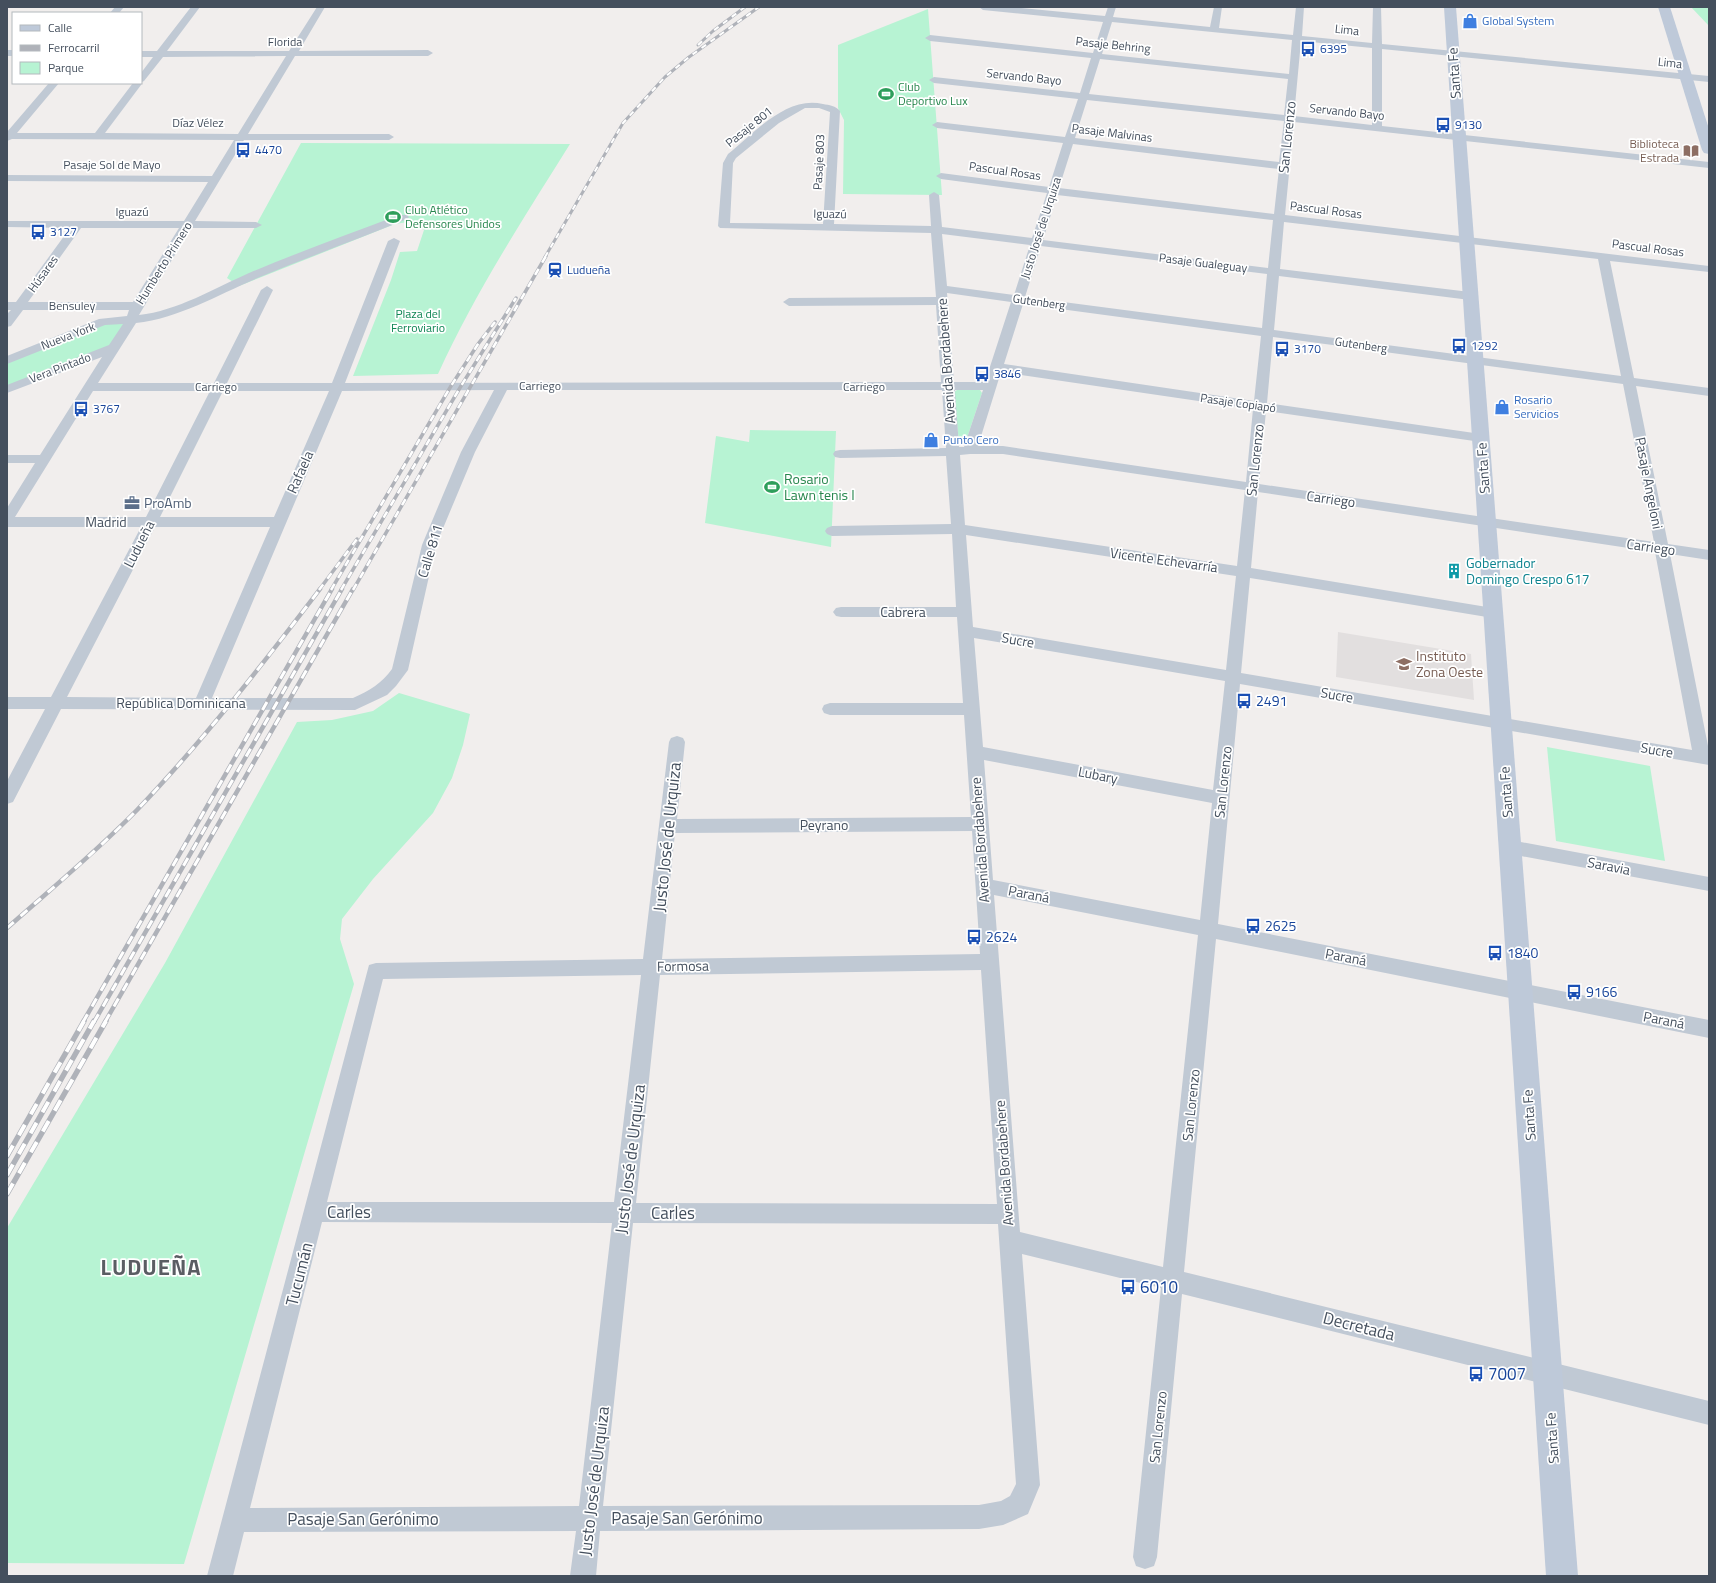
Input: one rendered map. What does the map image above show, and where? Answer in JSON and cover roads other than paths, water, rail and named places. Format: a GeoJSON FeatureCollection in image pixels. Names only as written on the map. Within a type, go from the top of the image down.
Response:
{"type":"FeatureCollection","features":[{"type":"Feature","properties":{"kind":"main road","name":"Santa Fe"},"geometry":{"type":"LineString","coordinates":[[1450,7],[1562,1576]]}},
{"type":"Feature","properties":{"kind":"main road"},"geometry":{"type":"LineString","coordinates":[[1664,7],[1709,150]]}},
{"type":"Feature","properties":{"kind":"street"},"geometry":{"type":"LineString","coordinates":[[142,78],[196,7]]}},
{"type":"Feature","properties":{"kind":"street","name":"Humberto Primero"},"geometry":{"type":"LineString","coordinates":[[7,519],[131,320],[137,306],[321,7]]}},
{"type":"Feature","properties":{"kind":"street","name":"Lima"},"geometry":{"type":"LineString","coordinates":[[983,7],[1709,79]]}},
{"type":"Feature","properties":{"kind":"street","name":"Justo José de Urquiza"},"geometry":{"type":"LineString","coordinates":[[970,450],[1112,7]]}},
{"type":"Feature","properties":{"kind":"street"},"geometry":{"type":"LineString","coordinates":[[1214,30],[1218,7]]}},
{"type":"Feature","properties":{"kind":"street","name":"San Lorenzo"},"geometry":{"type":"LineString","coordinates":[[1145,1557],[1300,7]]}},
{"type":"Feature","properties":{"kind":"street"},"geometry":{"type":"LineString","coordinates":[[1376,128],[1377,7]]}},
{"type":"Feature","properties":{"kind":"street","name":"Pasaje Behring"},"geometry":{"type":"LineString","coordinates":[[930,38],[1293,78]]}},
{"type":"Feature","properties":{"kind":"street","name":"Florida"},"geometry":{"type":"LineString","coordinates":[[142,54],[428,53]]}},
{"type":"Feature","properties":{"kind":"street","name":"Servando Bayo"},"geometry":{"type":"LineString","coordinates":[[934,80],[1709,165]]}},
{"type":"Feature","properties":{"kind":"street"},"geometry":{"type":"LineString","coordinates":[[8,137],[53,84]]}},
{"type":"Feature","properties":{"kind":"street"},"geometry":{"type":"LineString","coordinates":[[98,136],[137,84]]}},
{"type":"Feature","properties":{"kind":"street","name":"Pasaje 801"},"geometry":{"type":"LineString","coordinates":[[724,226],[728,164],[732,156],[786,114],[802,106],[825,106]]}},
{"type":"Feature","properties":{"kind":"street","name":"Pasaje 803"},"geometry":{"type":"LineString","coordinates":[[825,106],[835,111],[828,227]]}},
{"type":"Feature","properties":{"kind":"street","name":"Pasaje Malvinas"},"geometry":{"type":"LineString","coordinates":[[937,125],[1284,166]]}},
{"type":"Feature","properties":{"kind":"street","name":"Díaz Vélez"},"geometry":{"type":"LineString","coordinates":[[8,137],[389,137]]}},
{"type":"Feature","properties":{"kind":"street","name":"Pascual Rosas"},"geometry":{"type":"LineString","coordinates":[[941,176],[1053,191],[1709,269]]}},
{"type":"Feature","properties":{"kind":"street","name":"Pasaje Sol de Mayo"},"geometry":{"type":"LineString","coordinates":[[7,178],[216,179]]}},
{"type":"Feature","properties":{"kind":"street","name":"Avenida Bordabehere"},"geometry":{"type":"LineString","coordinates":[[934,195],[1007,1214],[1028,1485]]}},
{"type":"Feature","properties":{"kind":"street","name":"Nueva York"},"geometry":{"type":"LineString","coordinates":[[7,360],[103,322],[155,317],[187,305],[255,275],[403,217]]}},
{"type":"Feature","properties":{"kind":"street","name":"Iguazú"},"geometry":{"type":"LineString","coordinates":[[7,224],[256,225]]}},
{"type":"Feature","properties":{"kind":"street","name":"Húsares"},"geometry":{"type":"LineString","coordinates":[[7,323],[78,224]]}},
{"type":"Feature","properties":{"kind":"street","name":"Iguazú"},"geometry":{"type":"LineString","coordinates":[[724,226],[936,230]]}},
{"type":"Feature","properties":{"kind":"street","name":"Pasaje Gualeguay"},"geometry":{"type":"LineString","coordinates":[[936,230],[1470,296]]}},
{"type":"Feature","properties":{"kind":"street","name":"Rafaela"},"geometry":{"type":"LineString","coordinates":[[202,702],[337,387],[394,241]]}},
{"type":"Feature","properties":{"kind":"street","name":"Pasaje Angeloni"},"geometry":{"type":"LineString","coordinates":[[1603,256],[1705,758]]}},
{"type":"Feature","properties":{"kind":"street","name":"Ludueña"},"geometry":{"type":"LineString","coordinates":[[7,797],[150,522],[267,290]]}},
{"type":"Feature","properties":{"kind":"street","name":"Gutenberg"},"geometry":{"type":"LineString","coordinates":[[789,302],[941,295],[1018,299],[1709,392]]}},
{"type":"Feature","properties":{"kind":"street","name":"Bensuley"},"geometry":{"type":"LineString","coordinates":[[7,306],[137,306]]}},
{"type":"Feature","properties":{"kind":"street","name":"Vera Pintado"},"geometry":{"type":"LineString","coordinates":[[7,389],[113,348]]}},
{"type":"Feature","properties":{"kind":"street","name":"Pasaje Copiapó"},"geometry":{"type":"LineString","coordinates":[[996,367],[1480,438]]}},
{"type":"Feature","properties":{"kind":"street","name":"Calle 811"},"geometry":{"type":"LineString","coordinates":[[355,704],[375,696],[392,683],[400,670],[429,545],[468,452],[503,386]]}},
{"type":"Feature","properties":{"kind":"street","name":"Carriego"},"geometry":{"type":"LineString","coordinates":[[89,387],[990,386]]}},
{"type":"Feature","properties":{"kind":"street","name":"Carriego"},"geometry":{"type":"LineString","coordinates":[[840,454],[1003,450],[1709,555]]}},
{"type":"Feature","properties":{"kind":"street"},"geometry":{"type":"LineString","coordinates":[[7,459],[44,459]]}},
{"type":"Feature","properties":{"kind":"street","name":"Madrid"},"geometry":{"type":"LineString","coordinates":[[7,522],[278,522]]}},
{"type":"Feature","properties":{"kind":"street","name":"Vicente Echevarría"},"geometry":{"type":"LineString","coordinates":[[832,531],[958,530],[1244,572],[1493,614]]}},
{"type":"Feature","properties":{"kind":"street","name":"Cabrera"},"geometry":{"type":"LineString","coordinates":[[841,612],[964,612]]}},
{"type":"Feature","properties":{"kind":"street","name":"Sucre"},"geometry":{"type":"LineString","coordinates":[[965,631],[1705,758]]}},
{"type":"Feature","properties":{"kind":"street","name":"República Dominicana"},"geometry":{"type":"LineString","coordinates":[[7,703],[202,702],[355,704]]}},
{"type":"Feature","properties":{"kind":"street"},"geometry":{"type":"LineString","coordinates":[[830,708],[971,709]]}},
{"type":"Feature","properties":{"kind":"street","name":"Justo José de Urquiza"},"geometry":{"type":"LineString","coordinates":[[583,1576],[677,742]]}},
{"type":"Feature","properties":{"kind":"street","name":"Lubary"},"geometry":{"type":"LineString","coordinates":[[974,752],[1222,798]]}},
{"type":"Feature","properties":{"kind":"street","name":"Peyrano"},"geometry":{"type":"LineString","coordinates":[[668,826],[979,824]]}},
{"type":"Feature","properties":{"kind":"street","name":"Saravia"},"geometry":{"type":"LineString","coordinates":[[1510,847],[1709,884]]}},
{"type":"Feature","properties":{"kind":"street","name":"Paraná"},"geometry":{"type":"LineString","coordinates":[[984,885],[1709,1029]]}},
{"type":"Feature","properties":{"kind":"street","name":"Formosa"},"geometry":{"type":"LineString","coordinates":[[376,971],[989,962]]}},
{"type":"Feature","properties":{"kind":"street","name":"Tucumán"},"geometry":{"type":"LineString","coordinates":[[220,1576],[376,971]]}},
{"type":"Feature","properties":{"kind":"street","name":"Carles"},"geometry":{"type":"LineString","coordinates":[[314,1212],[1007,1214]]}},
{"type":"Feature","properties":{"kind":"street","name":"Decretada"},"geometry":{"type":"LineString","coordinates":[[1009,1240],[1709,1413]]}},
{"type":"Feature","properties":{"kind":"street","name":"Pasaje San Gerónimo"},"geometry":{"type":"LineString","coordinates":[[234,1520],[980,1517],[1003,1513],[1019,1505],[1028,1485]]}},
{"type":"Feature","properties":{"kind":"railway"},"geometry":{"type":"LineString","coordinates":[[698,45],[713,31],[745,7]]}},
{"type":"Feature","properties":{"kind":"railway"},"geometry":{"type":"LineString","coordinates":[[545,257],[623,123],[665,77],[689,57],[759,7]]}},
{"type":"Feature","properties":{"kind":"railway"},"geometry":{"type":"LineString","coordinates":[[353,590],[546,256]]}},
{"type":"Feature","properties":{"kind":"railway"},"geometry":{"type":"LineString","coordinates":[[341,590],[461,386],[516,298]]}},
{"type":"Feature","properties":{"kind":"railway"},"geometry":{"type":"LineString","coordinates":[[331,590],[451,386],[478,344],[495,322]]}},
{"type":"Feature","properties":{"kind":"railway"},"geometry":{"type":"LineString","coordinates":[[319,590],[357,539]]}},
{"type":"Feature","properties":{"kind":"railway"},"geometry":{"type":"LineString","coordinates":[[7,928],[106,841],[137,810],[209,730],[320,589]]}},
{"type":"Feature","properties":{"kind":"railway"},"geometry":{"type":"LineString","coordinates":[[83,1022],[332,589]]}},
{"type":"Feature","properties":{"kind":"railway"},"geometry":{"type":"LineString","coordinates":[[94,1022],[342,589]]}},
{"type":"Feature","properties":{"kind":"railway"},"geometry":{"type":"LineString","coordinates":[[105,1022],[353,589]]}},
{"type":"Feature","properties":{"kind":"railway"},"geometry":{"type":"LineString","coordinates":[[7,1156],[84,1021]]}},
{"type":"Feature","properties":{"kind":"railway"},"geometry":{"type":"LineString","coordinates":[[7,1175],[94,1021]]}},
{"type":"Feature","properties":{"kind":"railway"},"geometry":{"type":"LineString","coordinates":[[7,1194],[106,1021]]}},
{"type":"Feature","properties":{"kind":"place","name":"Global System"},"geometry":{"type":"Point","coordinates":[1470,21]}},
{"type":"Feature","properties":{"kind":"place","name":"6395"},"geometry":{"type":"Point","coordinates":[1308,49]}},
{"type":"Feature","properties":{"kind":"place","name":"Club Deportivo Lux"},"geometry":{"type":"Point","coordinates":[886,94]}},
{"type":"Feature","properties":{"kind":"place","name":"9130"},"geometry":{"type":"Point","coordinates":[1443,125]}},
{"type":"Feature","properties":{"kind":"place","name":"4470"},"geometry":{"type":"Point","coordinates":[243,150]}},
{"type":"Feature","properties":{"kind":"place","name":"Biblioteca Estrada"},"geometry":{"type":"Point","coordinates":[1691,151]}},
{"type":"Feature","properties":{"kind":"place","name":"Club Atlético Defensores Unidos"},"geometry":{"type":"Point","coordinates":[393,217]}},
{"type":"Feature","properties":{"kind":"place","name":"3127"},"geometry":{"type":"Point","coordinates":[38,232]}},
{"type":"Feature","properties":{"kind":"place","name":"Ludueña"},"geometry":{"type":"Point","coordinates":[555,270]}},
{"type":"Feature","properties":{"kind":"place","name":"1292"},"geometry":{"type":"Point","coordinates":[1459,346]}},
{"type":"Feature","properties":{"kind":"place","name":"3170"},"geometry":{"type":"Point","coordinates":[1282,349]}},
{"type":"Feature","properties":{"kind":"place","name":"3846"},"geometry":{"type":"Point","coordinates":[982,374]}},
{"type":"Feature","properties":{"kind":"place","name":"Rosario Servicios"},"geometry":{"type":"Point","coordinates":[1502,407]}},
{"type":"Feature","properties":{"kind":"place","name":"3767"},"geometry":{"type":"Point","coordinates":[81,409]}},
{"type":"Feature","properties":{"kind":"place","name":"Punto Cero"},"geometry":{"type":"Point","coordinates":[931,440]}},
{"type":"Feature","properties":{"kind":"place","name":"Rosario Lawn tenis I"},"geometry":{"type":"Point","coordinates":[772,487]}},
{"type":"Feature","properties":{"kind":"place","name":"ProAmb"},"geometry":{"type":"Point","coordinates":[132,503]}},
{"type":"Feature","properties":{"kind":"place","name":"Gobernador Domingo Crespo 617"},"geometry":{"type":"Point","coordinates":[1454,571]}},
{"type":"Feature","properties":{"kind":"place","name":"Instituto Zona Oeste"},"geometry":{"type":"Point","coordinates":[1404,664]}},
{"type":"Feature","properties":{"kind":"place","name":"2491"},"geometry":{"type":"Point","coordinates":[1244,701]}},
{"type":"Feature","properties":{"kind":"place","name":"2625"},"geometry":{"type":"Point","coordinates":[1253,926]}},
{"type":"Feature","properties":{"kind":"place","name":"2624"},"geometry":{"type":"Point","coordinates":[974,937]}},
{"type":"Feature","properties":{"kind":"place","name":"1840"},"geometry":{"type":"Point","coordinates":[1495,953]}},
{"type":"Feature","properties":{"kind":"place","name":"9166"},"geometry":{"type":"Point","coordinates":[1574,992]}},
{"type":"Feature","properties":{"kind":"place","name":"6010"},"geometry":{"type":"Point","coordinates":[1128,1287]}},
{"type":"Feature","properties":{"kind":"place","name":"7007"},"geometry":{"type":"Point","coordinates":[1476,1374]}},
{"type":"Feature","properties":{"kind":"district","name":"LUDUEÑA"},"geometry":{"type":"Point","coordinates":[151,1267]}},
{"type":"Feature","properties":{"kind":"park label","name":"Plaza del Ferroviario"},"geometry":{"type":"Point","coordinates":[418,321]}}]}
